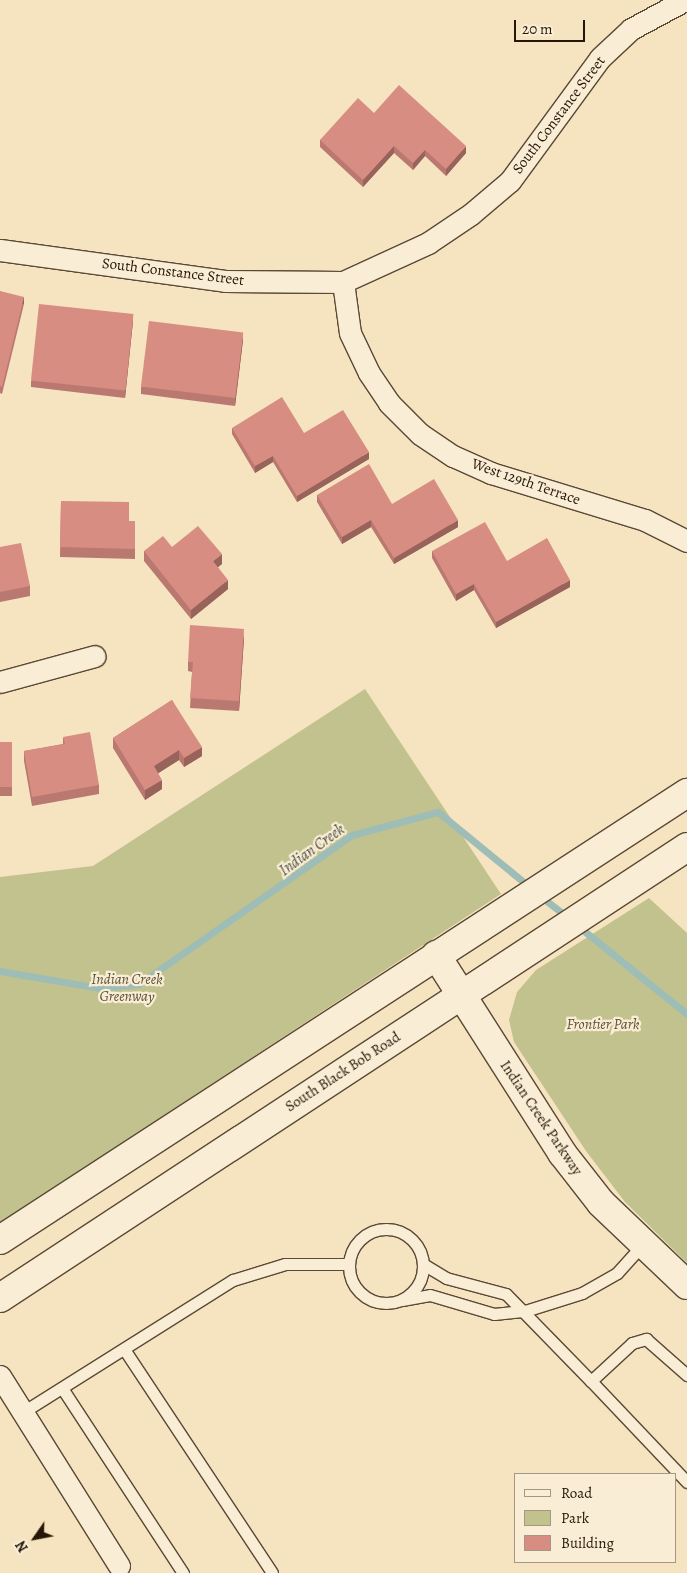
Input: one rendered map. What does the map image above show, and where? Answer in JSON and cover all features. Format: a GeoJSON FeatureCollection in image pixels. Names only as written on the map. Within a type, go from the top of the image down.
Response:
{"type":"FeatureCollection","features":[{"type":"Feature","properties":{"kind":"main road"},"geometry":{"type":"LineString","coordinates":[[0,1240],[687,793]]}},
{"type":"Feature","properties":{"kind":"main road","name":"South Black Bob Road"},"geometry":{"type":"LineString","coordinates":[[0,1298],[687,848]]}},
{"type":"Feature","properties":{"kind":"main road","name":"Indian Creek Parkway"},"geometry":{"type":"LineString","coordinates":[[436,955],[562,1153],[642,1245],[687,1285]]}},
{"type":"Feature","properties":{"kind":"street","name":"South Constance Street"},"geometry":{"type":"LineString","coordinates":[[0,250],[224,281],[343,282],[428,244],[471,214],[510,181],[600,58],[630,29],[685,0]]}},
{"type":"Feature","properties":{"kind":"street","name":"West 129th Terrace"},"geometry":{"type":"LineString","coordinates":[[343,282],[350,332],[369,373],[389,403],[420,434],[453,456],[492,473],[645,520],[687,541]]}},
{"type":"Feature","properties":{"kind":"street"},"geometry":{"type":"LineString","coordinates":[[0,682],[95,656]]}},
{"type":"Feature","properties":{"kind":"street"},"geometry":{"type":"LineString","coordinates":[[0,1376],[119,1570]]}},
{"type":"Feature","properties":{"kind":"lane"},"geometry":{"type":"LineString","coordinates":[[642,1245],[617,1273],[582,1293],[525,1311],[494,1314],[430,1295],[377,1302],[365,1297],[356,1288],[349,1264],[358,1241],[386,1229],[413,1241],[423,1264],[446,1278],[506,1294],[525,1311],[687,1482]]}},
{"type":"Feature","properties":{"kind":"lane"},"geometry":{"type":"LineString","coordinates":[[23,1412],[234,1280],[257,1270],[285,1264],[349,1264]]}},
{"type":"Feature","properties":{"kind":"lane"},"geometry":{"type":"LineString","coordinates":[[402,1300],[418,1285],[423,1264]]}},
{"type":"Feature","properties":{"kind":"lane"},"geometry":{"type":"LineString","coordinates":[[591,1381],[632,1343],[646,1338],[687,1375]]}},
{"type":"Feature","properties":{"kind":"lane"},"geometry":{"type":"LineString","coordinates":[[124,1349],[272,1573]]}},
{"type":"Feature","properties":{"kind":"lane"},"geometry":{"type":"LineString","coordinates":[[62,1388],[180,1572]]}},
{"type":"Feature","properties":{"kind":"green space","name":"Indian Creek Greenway"},"geometry":{"type":"Polygon","coordinates":[[[365,689],[501,894],[0,1223],[0,877],[93,866],[365,689]]]}},
{"type":"Feature","properties":{"kind":"green space","name":"Frontier Park"},"geometry":{"type":"Polygon","coordinates":[[[649,898],[687,933],[687,1263],[625,1202],[586,1151],[514,1042],[509,1020],[517,992],[536,970],[649,898]]]}},
{"type":"Feature","properties":{"kind":"building"},"geometry":{"type":"Polygon","coordinates":[[[399,85],[466,146],[446,169],[425,150],[413,163],[394,146],[363,180],[320,140],[358,98],[374,113],[399,85]]]}},
{"type":"Feature","properties":{"kind":"building"},"geometry":{"type":"Polygon","coordinates":[[[0,291],[24,297],[2,387],[0,386],[0,291]]]}},
{"type":"Feature","properties":{"kind":"building"},"geometry":{"type":"Polygon","coordinates":[[[39,304],[133,314],[125,391],[31,381],[39,304]]]}},
{"type":"Feature","properties":{"kind":"building"},"geometry":{"type":"Polygon","coordinates":[[[149,321],[243,333],[235,398],[141,387],[149,321]]]}},
{"type":"Feature","properties":{"kind":"building"},"geometry":{"type":"Polygon","coordinates":[[[282,397],[304,433],[343,410],[369,452],[297,496],[273,456],[255,466],[232,428],[282,397]]]}},
{"type":"Feature","properties":{"kind":"building"},"geometry":{"type":"Polygon","coordinates":[[[369,464],[392,504],[434,479],[458,520],[394,558],[371,520],[342,537],[317,495],[369,464]]]}},
{"type":"Feature","properties":{"kind":"building"},"geometry":{"type":"Polygon","coordinates":[[[61,501],[129,502],[129,521],[135,521],[135,549],[60,547],[61,501]]]}},
{"type":"Feature","properties":{"kind":"building"},"geometry":{"type":"Polygon","coordinates":[[[485,522],[507,561],[547,538],[570,580],[496,622],[474,584],[456,594],[432,551],[485,522]]]}},
{"type":"Feature","properties":{"kind":"building"},"geometry":{"type":"Polygon","coordinates":[[[198,526],[222,554],[213,561],[228,580],[191,610],[144,551],[163,536],[172,547],[198,526]]]}},
{"type":"Feature","properties":{"kind":"building"},"geometry":{"type":"Polygon","coordinates":[[[21,543],[30,586],[0,592],[0,547],[21,543]]]}},
{"type":"Feature","properties":{"kind":"building"},"geometry":{"type":"Polygon","coordinates":[[[190,625],[244,629],[239,701],[190,698],[193,662],[188,662],[190,625]]]}},
{"type":"Feature","properties":{"kind":"building"},"geometry":{"type":"Polygon","coordinates":[[[172,700],[202,747],[184,758],[179,750],[154,766],[162,780],[145,790],[113,738],[172,700]]]}},
{"type":"Feature","properties":{"kind":"building"},"geometry":{"type":"Polygon","coordinates":[[[90,732],[99,785],[32,797],[24,751],[65,744],[63,737],[90,732]]]}},
{"type":"Feature","properties":{"kind":"building"},"geometry":{"type":"Polygon","coordinates":[[[0,742],[12,742],[12,787],[0,787],[0,742]]]}},
{"type":"Feature","properties":{"kind":"waterway","name":"Indian Creek"},"geometry":{"type":"LineString","coordinates":[[0,971],[99,988],[139,984],[352,835],[438,812],[531,888]]}},
{"type":"Feature","properties":{"kind":"waterway","name":"Indian Creek"},"geometry":{"type":"LineString","coordinates":[[539,895],[568,918]]}},
{"type":"Feature","properties":{"kind":"waterway","name":"Indian Creek"},"geometry":{"type":"LineString","coordinates":[[578,926],[687,1014]]}}]}
